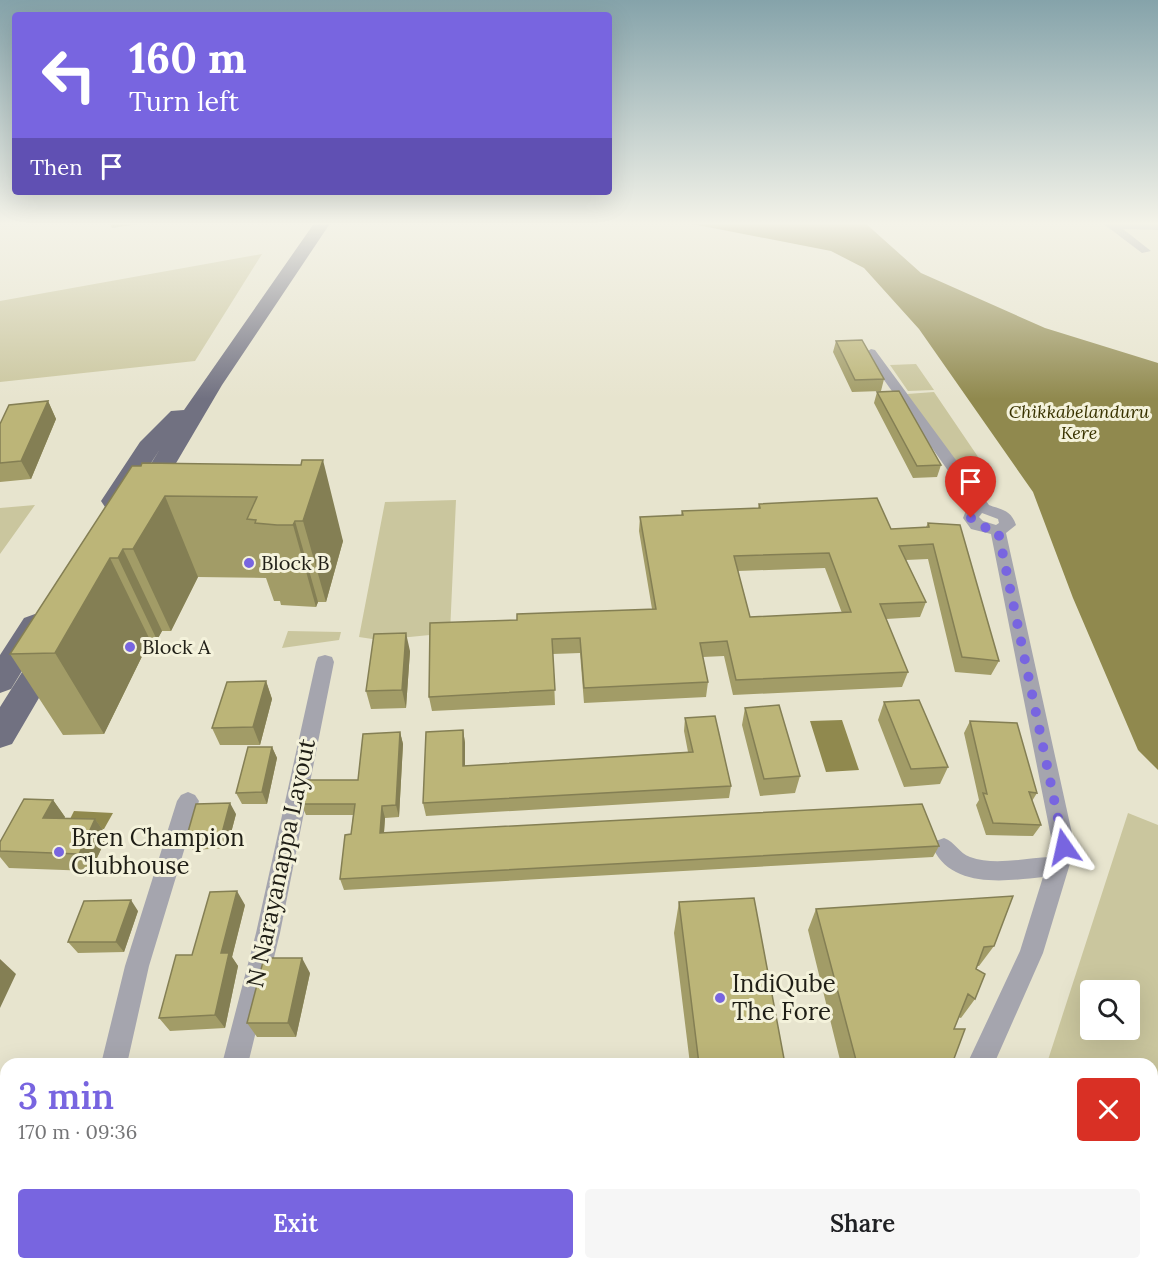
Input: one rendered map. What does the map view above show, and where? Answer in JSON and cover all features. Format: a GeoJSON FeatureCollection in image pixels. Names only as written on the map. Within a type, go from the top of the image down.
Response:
{"type":"FeatureCollection","features":[{"type":"Feature","properties":{"kind":"main road"},"geometry":{"type":"LineString","coordinates":[[99,525],[148,447],[212,385],[267,281]]}},
{"type":"Feature","properties":{"kind":"main road"},"geometry":{"type":"LineString","coordinates":[[133,515],[212,385],[283,281]]}},
{"type":"Feature","properties":{"kind":"main road"},"geometry":{"type":"LineString","coordinates":[[0,681],[50,603]]}},
{"type":"Feature","properties":{"kind":"main road"},"geometry":{"type":"LineString","coordinates":[[0,735],[66,625]]}},
{"type":"Feature","properties":{"kind":"street"},"geometry":{"type":"LineString","coordinates":[[871,353],[983,508],[999,511],[1008,520],[1005,529],[998,531],[1064,847],[1031,953],[983,1058]]}},
{"type":"Feature","properties":{"kind":"street","name":"N Narayanappa Layout"},"geometry":{"type":"LineString","coordinates":[[237,1058],[268,933],[325,662]]}},
{"type":"Feature","properties":{"kind":"street"},"geometry":{"type":"LineString","coordinates":[[115,1058],[137,966],[188,801]]}},
{"type":"Feature","properties":{"kind":"street"},"geometry":{"type":"LineString","coordinates":[[944,848],[954,861],[974,870],[1059,866]]}},
{"type":"Feature","properties":{"kind":"shaded area"},"geometry":{"type":"Polygon","coordinates":[[[111,281],[245,281],[195,361],[0,382],[0,301],[111,281]]]}},
{"type":"Feature","properties":{"kind":"shaded area"},"geometry":{"type":"Polygon","coordinates":[[[916,364],[934,390],[908,391],[890,365],[916,364]]]}},
{"type":"Feature","properties":{"kind":"shaded area"},"geometry":{"type":"Polygon","coordinates":[[[934,392],[991,476],[961,477],[907,394],[934,392]]]}},
{"type":"Feature","properties":{"kind":"shaded area"},"geometry":{"type":"Polygon","coordinates":[[[456,500],[450,633],[379,640],[359,637],[385,502],[456,500]]]}},
{"type":"Feature","properties":{"kind":"shaded area"},"geometry":{"type":"Polygon","coordinates":[[[35,505],[0,554],[0,508],[35,505]]]}},
{"type":"Feature","properties":{"kind":"shaded area"},"geometry":{"type":"Polygon","coordinates":[[[288,631],[341,632],[339,640],[282,648],[288,631]]]}},
{"type":"Feature","properties":{"kind":"shaded area"},"geometry":{"type":"Polygon","coordinates":[[[1128,813],[1158,825],[1158,1058],[1049,1058],[1128,813]]]}},
{"type":"Feature","properties":{"kind":"water","name":"Chikkabelanduru Kere"},"geometry":{"type":"Polygon","coordinates":[[[876,281],[939,281],[1045,328],[1158,363],[1158,770],[1138,750],[1073,598],[1033,492],[919,329],[876,281]]]}},
{"type":"Feature","properties":{"kind":"water"},"geometry":{"type":"Polygon","coordinates":[[[842,720],[859,770],[826,772],[810,721],[842,720]]]}},
{"type":"Feature","properties":{"kind":"water"},"geometry":{"type":"Polygon","coordinates":[[[74,811],[113,813],[104,829],[66,827],[74,811]]]}},
{"type":"Feature","properties":{"kind":"building"},"geometry":{"type":"Polygon","coordinates":[[[862,340],[884,379],[855,380],[836,341],[862,340]]]}},
{"type":"Feature","properties":{"kind":"building"},"geometry":{"type":"Polygon","coordinates":[[[899,391],[941,465],[917,466],[877,392],[899,391]]]}},
{"type":"Feature","properties":{"kind":"building"},"geometry":{"type":"Polygon","coordinates":[[[48,401],[21,461],[0,463],[0,424],[9,405],[48,401]]]}},
{"type":"Feature","properties":{"kind":"building"},"geometry":{"type":"Polygon","coordinates":[[[302,460],[323,460],[303,521],[295,521],[293,525],[277,525],[255,523],[256,520],[247,519],[257,497],[165,496],[133,549],[123,549],[118,558],[110,558],[55,653],[10,654],[132,466],[141,466],[142,463],[301,465],[302,460]]]}},
{"type":"Feature","properties":{"kind":"building"},"geometry":{"type":"Polygon","coordinates":[[[877,498],[891,529],[929,527],[928,523],[960,525],[999,661],[962,657],[933,544],[899,546],[926,602],[880,604],[908,672],[736,680],[727,641],[700,643],[708,682],[584,688],[580,638],[552,639],[555,690],[429,697],[430,623],[517,620],[517,614],[656,609],[640,517],[683,515],[682,511],[760,508],[759,504],[877,498]],[[829,553],[734,556],[750,617],[851,612],[829,553]]]}},
{"type":"Feature","properties":{"kind":"building"},"geometry":{"type":"Polygon","coordinates":[[[406,633],[402,690],[366,691],[374,634],[406,633]]]}},
{"type":"Feature","properties":{"kind":"building"},"geometry":{"type":"Polygon","coordinates":[[[266,681],[253,727],[212,728],[227,682],[266,681]]]}},
{"type":"Feature","properties":{"kind":"building"},"geometry":{"type":"Polygon","coordinates":[[[919,700],[948,767],[911,769],[884,702],[919,700]]]}},
{"type":"Feature","properties":{"kind":"building"},"geometry":{"type":"Polygon","coordinates":[[[779,705],[800,776],[764,779],[745,708],[779,705]]]}},
{"type":"Feature","properties":{"kind":"building"},"geometry":{"type":"Polygon","coordinates":[[[715,716],[731,786],[423,803],[426,732],[463,730],[463,766],[693,752],[685,718],[715,716]]]}},
{"type":"Feature","properties":{"kind":"building"},"geometry":{"type":"Polygon","coordinates":[[[970,721],[1017,723],[1037,793],[1029,792],[1041,825],[993,823],[983,793],[987,794],[970,721]]]}},
{"type":"Feature","properties":{"kind":"building"},"geometry":{"type":"Polygon","coordinates":[[[400,732],[396,805],[382,806],[380,833],[922,804],[939,846],[340,879],[345,835],[351,834],[355,804],[301,804],[306,780],[358,780],[363,734],[400,732]]]}},
{"type":"Feature","properties":{"kind":"building"},"geometry":{"type":"Polygon","coordinates":[[[248,747],[272,747],[262,792],[236,793],[248,747]]]}},
{"type":"Feature","properties":{"kind":"building"},"geometry":{"type":"Polygon","coordinates":[[[24,799],[53,800],[43,818],[95,819],[79,854],[0,851],[0,842],[24,799]]]}},
{"type":"Feature","properties":{"kind":"building"},"geometry":{"type":"Polygon","coordinates":[[[230,803],[221,837],[186,839],[196,804],[230,803]]]}},
{"type":"Feature","properties":{"kind":"building"},"geometry":{"type":"Polygon","coordinates":[[[237,891],[221,953],[229,953],[215,1015],[159,1018],[176,955],[192,955],[210,892],[237,891]]]}},
{"type":"Feature","properties":{"kind":"building"},"geometry":{"type":"Polygon","coordinates":[[[1013,896],[994,946],[984,947],[976,969],[985,974],[975,999],[968,994],[954,1029],[965,1029],[954,1058],[855,1058],[816,909],[1013,896]]]}},
{"type":"Feature","properties":{"kind":"building","name":"IndiQube The Fore"},"geometry":{"type":"Polygon","coordinates":[[[754,898],[784,1058],[698,1058],[679,902],[754,898]]]}},
{"type":"Feature","properties":{"kind":"building"},"geometry":{"type":"Polygon","coordinates":[[[131,900],[116,942],[68,942],[84,901],[131,900]]]}},
{"type":"Feature","properties":{"kind":"building"},"geometry":{"type":"Polygon","coordinates":[[[264,958],[302,958],[288,1023],[247,1023],[264,958]]]}},
{"type":"Feature","properties":{"kind":"place","name":"Block B"},"geometry":{"type":"Point","coordinates":[249,563]}},
{"type":"Feature","properties":{"kind":"place","name":"Block A"},"geometry":{"type":"Point","coordinates":[130,647]}},
{"type":"Feature","properties":{"kind":"place","name":"Bren Champion Clubhouse"},"geometry":{"type":"Point","coordinates":[59,852]}},
{"type":"Feature","properties":{"kind":"place","name":"IndiQube The Fore"},"geometry":{"type":"Point","coordinates":[720,998]}},
{"type":"Feature","properties":{"kind":"route"},"geometry":{"type":"LineString","coordinates":[[971,518],[977,525],[998,531],[1064,847]]}}]}
